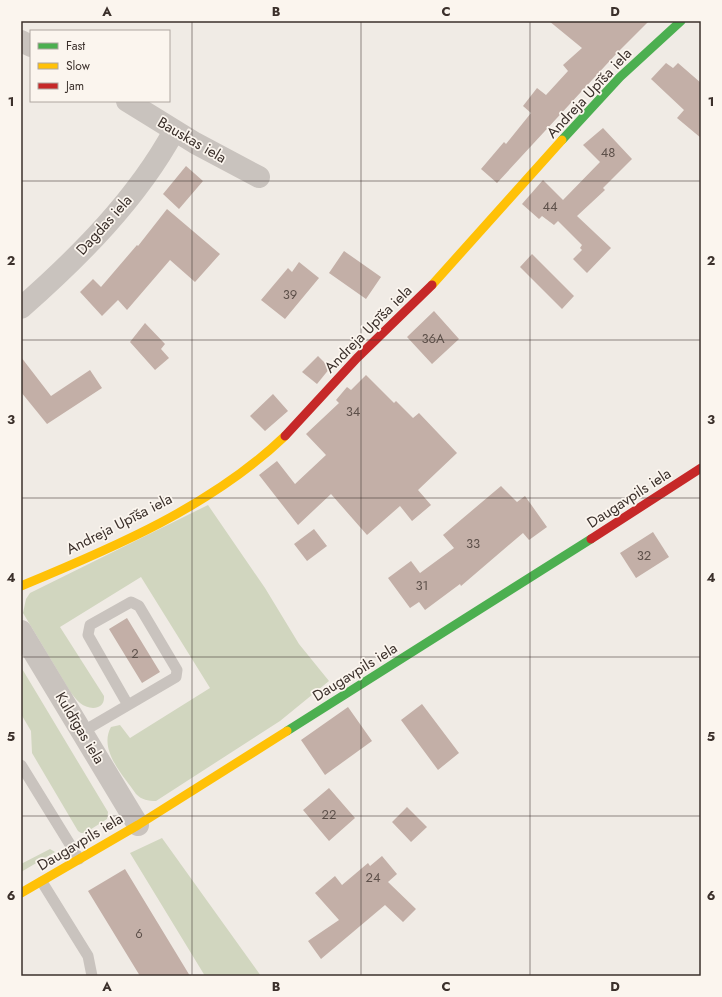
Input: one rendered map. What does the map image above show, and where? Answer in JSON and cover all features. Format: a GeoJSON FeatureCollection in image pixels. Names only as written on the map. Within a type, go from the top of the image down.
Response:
{"type":"FeatureCollection","features":[{"type":"Feature","properties":{"kind":"street","name":"Andreja Upīša iela"},"geometry":{"type":"LineString","coordinates":[[21,586],[151,527],[207,494],[254,462],[290,432],[356,359],[453,264],[629,68],[681,21]]}},
{"type":"Feature","properties":{"kind":"street"},"geometry":{"type":"LineString","coordinates":[[21,41],[30,46]]}},
{"type":"Feature","properties":{"kind":"street","name":"Bauskas iela"},"geometry":{"type":"LineString","coordinates":[[129,102],[174,131],[259,177]]}},
{"type":"Feature","properties":{"kind":"street","name":"Dagdas iela"},"geometry":{"type":"LineString","coordinates":[[21,308],[62,270],[143,181],[161,156],[174,131]]}},
{"type":"Feature","properties":{"kind":"street","name":"Daugavpils iela"},"geometry":{"type":"LineString","coordinates":[[21,893],[138,825],[619,522],[701,468]]}},
{"type":"Feature","properties":{"kind":"street","name":"Kuldīgas iela"},"geometry":{"type":"LineString","coordinates":[[21,631],[138,825]]}},
{"type":"Feature","properties":{"kind":"lane"},"geometry":{"type":"LineString","coordinates":[[82,732],[176,677],[177,670],[139,606],[131,602],[90,625],[88,635],[128,705]]}},
{"type":"Feature","properties":{"kind":"lane"},"geometry":{"type":"LineString","coordinates":[[21,765],[79,859]]}},
{"type":"Feature","properties":{"kind":"lane"},"geometry":{"type":"LineString","coordinates":[[42,882],[88,956],[92,976]]}},
{"type":"Feature","properties":{"kind":"green space"},"geometry":{"type":"Polygon","coordinates":[[[208,505],[265,588],[299,644],[329,681],[280,721],[156,801],[143,799],[136,794],[119,771],[110,754],[108,736],[111,727],[120,725],[130,738],[210,688],[141,577],[60,627],[104,696],[104,701],[99,707],[87,707],[77,701],[71,693],[23,613],[26,599],[30,593],[208,505]]]}},
{"type":"Feature","properties":{"kind":"green space"},"geometry":{"type":"Polygon","coordinates":[[[21,667],[108,812],[107,819],[85,833],[78,831],[32,753],[31,731],[21,714],[21,667]]]}},
{"type":"Feature","properties":{"kind":"green space"},"geometry":{"type":"Polygon","coordinates":[[[162,838],[261,976],[205,976],[130,853],[162,838]]]}},
{"type":"Feature","properties":{"kind":"green space"},"geometry":{"type":"Polygon","coordinates":[[[50,849],[55,852],[21,872],[21,864],[50,849]]]}},
{"type":"Feature","properties":{"kind":"building"},"geometry":{"type":"Polygon","coordinates":[[[549,21],[649,21],[617,53],[497,183],[481,169],[504,142],[506,144],[531,113],[523,106],[537,88],[546,95],[568,71],[563,65],[582,48],[549,21]]]}},
{"type":"Feature","properties":{"kind":"building"},"geometry":{"type":"Polygon","coordinates":[[[666,63],[673,68],[678,63],[701,83],[701,138],[677,118],[684,110],[651,79],[666,63]]]}},
{"type":"Feature","properties":{"kind":"building"},"geometry":{"type":"Polygon","coordinates":[[[603,128],[632,159],[603,188],[605,190],[577,216],[611,248],[587,273],[573,259],[582,250],[580,248],[582,245],[558,221],[554,225],[542,216],[539,219],[522,204],[543,180],[563,200],[600,162],[583,145],[603,128]]]}},
{"type":"Feature","properties":{"kind":"building"},"geometry":{"type":"Polygon","coordinates":[[[186,166],[203,181],[179,209],[163,194],[186,166]]]}},
{"type":"Feature","properties":{"kind":"building"},"geometry":{"type":"Polygon","coordinates":[[[167,209],[220,254],[195,282],[170,260],[127,310],[118,300],[102,316],[80,292],[93,279],[101,287],[137,245],[138,246],[167,209]]]}},
{"type":"Feature","properties":{"kind":"building"},"geometry":{"type":"Polygon","coordinates":[[[344,251],[381,277],[366,299],[329,273],[344,251]]]}},
{"type":"Feature","properties":{"kind":"building"},"geometry":{"type":"Polygon","coordinates":[[[532,254],[574,296],[562,309],[520,267],[532,254]]]}},
{"type":"Feature","properties":{"kind":"building"},"geometry":{"type":"Polygon","coordinates":[[[299,262],[319,278],[285,319],[261,300],[288,268],[292,272],[299,262]]]}},
{"type":"Feature","properties":{"kind":"building"},"geometry":{"type":"Polygon","coordinates":[[[434,311],[459,339],[432,364],[407,337],[434,311]]]}},
{"type":"Feature","properties":{"kind":"building"},"geometry":{"type":"Polygon","coordinates":[[[145,323],[165,344],[161,349],[169,358],[155,370],[130,342],[145,323]]]}},
{"type":"Feature","properties":{"kind":"building"},"geometry":{"type":"Polygon","coordinates":[[[318,356],[330,368],[317,384],[302,372],[318,356]]]}},
{"type":"Feature","properties":{"kind":"building"},"geometry":{"type":"Polygon","coordinates":[[[21,357],[51,396],[90,370],[102,388],[47,424],[21,392],[21,357]]]}},
{"type":"Feature","properties":{"kind":"building"},"geometry":{"type":"Polygon","coordinates":[[[366,375],[394,403],[396,401],[413,418],[419,413],[457,453],[418,490],[431,505],[412,521],[400,506],[367,535],[331,494],[298,525],[259,475],[277,461],[295,484],[326,455],[306,434],[339,403],[336,400],[347,387],[351,390],[366,375]]]}},
{"type":"Feature","properties":{"kind":"building"},"geometry":{"type":"Polygon","coordinates":[[[273,394],[288,411],[265,431],[250,416],[273,394]]]}},
{"type":"Feature","properties":{"kind":"building"},"geometry":{"type":"Polygon","coordinates":[[[501,486],[517,502],[525,496],[547,527],[529,540],[523,533],[461,586],[460,584],[425,610],[419,602],[410,608],[388,578],[411,561],[420,573],[454,548],[443,535],[501,486]]]}},
{"type":"Feature","properties":{"kind":"building"},"geometry":{"type":"Polygon","coordinates":[[[314,529],[327,546],[307,561],[294,544],[314,529]]]}},
{"type":"Feature","properties":{"kind":"building"},"geometry":{"type":"Polygon","coordinates":[[[653,532],[669,557],[636,578],[620,553],[653,532]]]}},
{"type":"Feature","properties":{"kind":"building"},"geometry":{"type":"Polygon","coordinates":[[[127,618],[160,672],[142,683],[109,629],[127,618]]]}},
{"type":"Feature","properties":{"kind":"building"},"geometry":{"type":"Polygon","coordinates":[[[422,704],[459,753],[438,770],[401,720],[422,704]]]}},
{"type":"Feature","properties":{"kind":"building"},"geometry":{"type":"Polygon","coordinates":[[[348,707],[372,741],[325,775],[301,740],[348,707]]]}},
{"type":"Feature","properties":{"kind":"building"},"geometry":{"type":"Polygon","coordinates":[[[329,788],[355,818],[329,841],[303,810],[329,788]]]}},
{"type":"Feature","properties":{"kind":"building"},"geometry":{"type":"Polygon","coordinates":[[[407,807],[427,827],[411,842],[392,822],[407,807]]]}},
{"type":"Feature","properties":{"kind":"building"},"geometry":{"type":"Polygon","coordinates":[[[382,856],[397,874],[388,882],[416,909],[403,922],[385,905],[321,959],[308,941],[339,920],[315,893],[335,876],[342,885],[368,863],[370,866],[382,856]]]}},
{"type":"Feature","properties":{"kind":"building"},"geometry":{"type":"Polygon","coordinates":[[[125,869],[190,976],[140,976],[88,891],[125,869]]]}},
{"type":"Feature","properties":{"kind":"traffic: fast"},"geometry":{"type":"LineString","coordinates":[[562,140],[620,77],[681,21]]}},
{"type":"Feature","properties":{"kind":"traffic: fast"},"geometry":{"type":"LineString","coordinates":[[287,731],[591,539]]}},
{"type":"Feature","properties":{"kind":"traffic: slow"},"geometry":{"type":"LineString","coordinates":[[432,285],[562,140]]}},
{"type":"Feature","properties":{"kind":"traffic: slow"},"geometry":{"type":"LineString","coordinates":[[21,586],[126,540],[194,504],[226,484],[285,436]]}},
{"type":"Feature","properties":{"kind":"traffic: slow"},"geometry":{"type":"LineString","coordinates":[[21,893],[138,825],[287,731]]}},
{"type":"Feature","properties":{"kind":"traffic: jam"},"geometry":{"type":"LineString","coordinates":[[285,436],[357,358],[432,285]]}},
{"type":"Feature","properties":{"kind":"traffic: jam"},"geometry":{"type":"LineString","coordinates":[[591,539],[701,468]]}}]}
